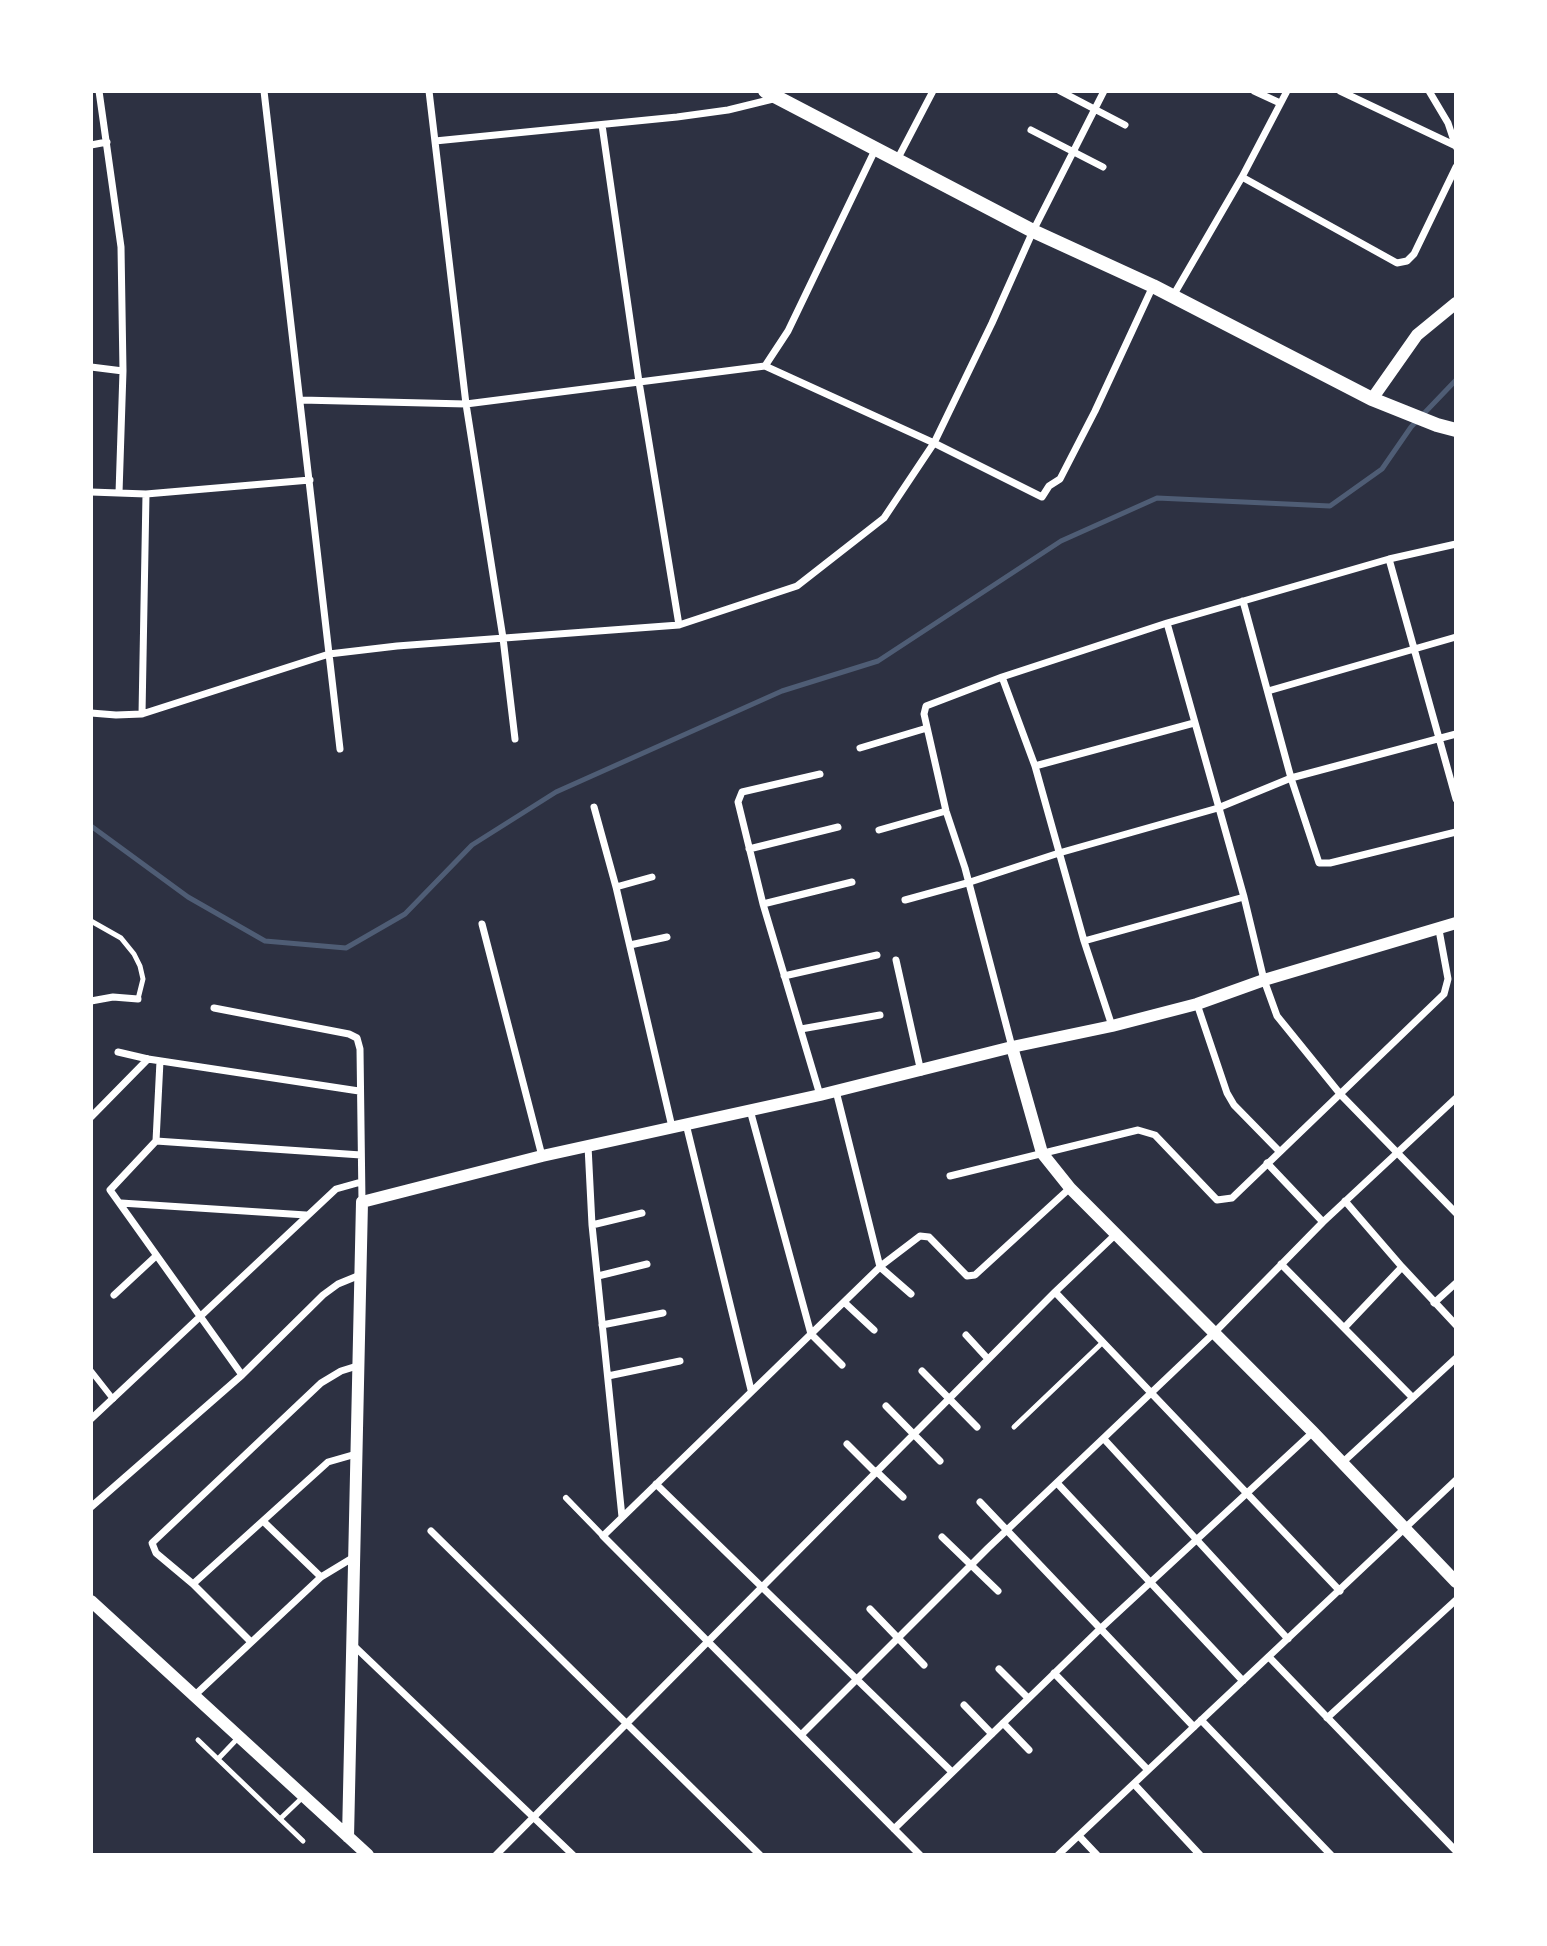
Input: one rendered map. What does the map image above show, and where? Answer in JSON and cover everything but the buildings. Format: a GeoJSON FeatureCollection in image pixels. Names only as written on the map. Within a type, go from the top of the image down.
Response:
{"type":"FeatureCollection","features":[{"type":"Feature","properties":{"kind":"main road"},"geometry":{"type":"LineString","coordinates":[[771,95],[1032,230],[1153,286],[1372,399],[1456,432]]}},
{"type":"Feature","properties":{"kind":"street"},"geometry":{"type":"LineString","coordinates":[[99,91],[121,247],[124,371],[118,493]]}},
{"type":"Feature","properties":{"kind":"street"},"geometry":{"type":"LineString","coordinates":[[264,91],[340,750]]}},
{"type":"Feature","properties":{"kind":"street"},"geometry":{"type":"LineString","coordinates":[[429,91],[466,404],[503,638],[515,739]]}},
{"type":"Feature","properties":{"kind":"street"},"geometry":{"type":"LineString","coordinates":[[897,161],[933,91]]}},
{"type":"Feature","properties":{"kind":"street"},"geometry":{"type":"LineString","coordinates":[[1060,91],[1125,125]]}},
{"type":"Feature","properties":{"kind":"street"},"geometry":{"type":"LineString","coordinates":[[91,713],[142,714],[329,654],[397,646],[679,625],[797,586],[884,518],[934,443],[992,323],[1032,230],[1074,154],[1104,91]]}},
{"type":"Feature","properties":{"kind":"street"},"geometry":{"type":"LineString","coordinates":[[1254,91],[1280,103]]}},
{"type":"Feature","properties":{"kind":"street"},"geometry":{"type":"LineString","coordinates":[[1173,296],[1242,177],[1287,91]]}},
{"type":"Feature","properties":{"kind":"street"},"geometry":{"type":"LineString","coordinates":[[1339,91],[1456,147]]}},
{"type":"Feature","properties":{"kind":"street"},"geometry":{"type":"LineString","coordinates":[[1429,91],[1448,123],[1456,147]]}},
{"type":"Feature","properties":{"kind":"street"},"geometry":{"type":"LineString","coordinates":[[435,141],[728,110],[771,95]]}},
{"type":"Feature","properties":{"kind":"street"},"geometry":{"type":"LineString","coordinates":[[602,125],[639,382],[679,625]]}},
{"type":"Feature","properties":{"kind":"street"},"geometry":{"type":"LineString","coordinates":[[1031,130],[1103,167]]}},
{"type":"Feature","properties":{"kind":"street"},"geometry":{"type":"LineString","coordinates":[[91,145],[107,142]]}},
{"type":"Feature","properties":{"kind":"street"},"geometry":{"type":"LineString","coordinates":[[765,366],[788,331],[875,150]]}},
{"type":"Feature","properties":{"kind":"street"},"geometry":{"type":"LineString","coordinates":[[1242,177],[1392,262],[1402,263],[1414,254],[1456,167]]}},
{"type":"Feature","properties":{"kind":"street"},"geometry":{"type":"LineString","coordinates":[[301,400],[466,404],[765,366],[934,443],[1042,497],[1049,486],[1060,479],[1153,286]]}},
{"type":"Feature","properties":{"kind":"street"},"geometry":{"type":"LineString","coordinates":[[1372,399],[1417,335],[1456,303]]}},
{"type":"Feature","properties":{"kind":"street"},"geometry":{"type":"LineString","coordinates":[[91,367],[124,371]]}},
{"type":"Feature","properties":{"kind":"street"},"geometry":{"type":"LineString","coordinates":[[91,492],[146,494],[310,480]]}},
{"type":"Feature","properties":{"kind":"street"},"geometry":{"type":"LineString","coordinates":[[142,714],[146,494]]}},
{"type":"Feature","properties":{"kind":"street"},"geometry":{"type":"LineString","coordinates":[[1456,544],[1389,559],[1167,623],[928,703],[924,714],[946,811],[965,868],[967,884],[1042,1153],[1070,1188],[1115,1235],[1313,1432],[1456,1582]]}},
{"type":"Feature","properties":{"kind":"street"},"geometry":{"type":"LineString","coordinates":[[1389,559],[1456,799]]}},
{"type":"Feature","properties":{"kind":"street"},"geometry":{"type":"LineString","coordinates":[[1243,601],[1291,778],[1317,860],[1323,864],[1456,832]]}},
{"type":"Feature","properties":{"kind":"street"},"geometry":{"type":"LineString","coordinates":[[1167,623],[1244,897],[1264,980],[1284,1027],[1341,1095],[1456,1213]]}},
{"type":"Feature","properties":{"kind":"street"},"geometry":{"type":"LineString","coordinates":[[1268,691],[1456,636]]}},
{"type":"Feature","properties":{"kind":"street"},"geometry":{"type":"LineString","coordinates":[[1002,677],[1035,766],[1084,941],[1112,1026]]}},
{"type":"Feature","properties":{"kind":"street"},"geometry":{"type":"LineString","coordinates":[[1035,766],[1194,723]]}},
{"type":"Feature","properties":{"kind":"street"},"geometry":{"type":"LineString","coordinates":[[860,748],[927,728]]}},
{"type":"Feature","properties":{"kind":"street"},"geometry":{"type":"LineString","coordinates":[[905,900],[967,884],[1059,853],[1218,808],[1291,778],[1456,734]]}},
{"type":"Feature","properties":{"kind":"street"},"geometry":{"type":"LineString","coordinates":[[820,774],[740,794],[738,802],[783,976],[820,1095]]}},
{"type":"Feature","properties":{"kind":"street"},"geometry":{"type":"LineString","coordinates":[[594,807],[616,887],[673,1127]]}},
{"type":"Feature","properties":{"kind":"street"},"geometry":{"type":"LineString","coordinates":[[879,830],[946,811]]}},
{"type":"Feature","properties":{"kind":"street"},"geometry":{"type":"LineString","coordinates":[[749,849],[838,827]]}},
{"type":"Feature","properties":{"kind":"street"},"geometry":{"type":"LineString","coordinates":[[616,887],[652,877]]}},
{"type":"Feature","properties":{"kind":"street"},"geometry":{"type":"LineString","coordinates":[[763,904],[852,882]]}},
{"type":"Feature","properties":{"kind":"street"},"geometry":{"type":"LineString","coordinates":[[1084,941],[1244,897]]}},
{"type":"Feature","properties":{"kind":"street"},"geometry":{"type":"LineString","coordinates":[[362,1202],[542,1156],[921,1072],[1012,1047],[1112,1026],[1198,1004],[1264,980],[1456,923]]}},
{"type":"Feature","properties":{"kind":"street"},"geometry":{"type":"LineString","coordinates":[[482,924],[542,1156]]}},
{"type":"Feature","properties":{"kind":"street"},"geometry":{"type":"LineString","coordinates":[[950,1176],[1138,1130],[1155,1135],[1217,1200],[1232,1198],[1444,994],[1448,979],[1439,930]]}},
{"type":"Feature","properties":{"kind":"street"},"geometry":{"type":"LineString","coordinates":[[630,945],[667,937]]}},
{"type":"Feature","properties":{"kind":"street"},"geometry":{"type":"LineString","coordinates":[[783,976],[877,955]]}},
{"type":"Feature","properties":{"kind":"street"},"geometry":{"type":"LineString","coordinates":[[896,960],[921,1072]]}},
{"type":"Feature","properties":{"kind":"street"},"geometry":{"type":"LineString","coordinates":[[91,1001],[113,997],[138,999]]}},
{"type":"Feature","properties":{"kind":"street"},"geometry":{"type":"LineString","coordinates":[[1198,1004],[1227,1093],[1234,1105],[1279,1151]]}},
{"type":"Feature","properties":{"kind":"street"},"geometry":{"type":"LineString","coordinates":[[214,1008],[349,1034],[357,1038],[360,1049],[362,1202],[348,1837]]}},
{"type":"Feature","properties":{"kind":"street"},"geometry":{"type":"LineString","coordinates":[[801,1029],[880,1015]]}},
{"type":"Feature","properties":{"kind":"street"},"geometry":{"type":"LineString","coordinates":[[118,1052],[160,1061],[359,1091]]}},
{"type":"Feature","properties":{"kind":"street"},"geometry":{"type":"LineString","coordinates":[[91,1117],[148,1059]]}},
{"type":"Feature","properties":{"kind":"street"},"geometry":{"type":"LineString","coordinates":[[160,1061],[156,1141],[110,1190],[242,1375]]}},
{"type":"Feature","properties":{"kind":"street"},"geometry":{"type":"LineString","coordinates":[[836,1091],[880,1267],[911,1294]]}},
{"type":"Feature","properties":{"kind":"street"},"geometry":{"type":"LineString","coordinates":[[802,1735],[971,1565],[1213,1334],[1323,1223],[1456,1098]]}},
{"type":"Feature","properties":{"kind":"street"},"geometry":{"type":"LineString","coordinates":[[750,1110],[811,1334],[842,1366]]}},
{"type":"Feature","properties":{"kind":"street"},"geometry":{"type":"LineString","coordinates":[[686,1124],[751,1390]]}},
{"type":"Feature","properties":{"kind":"street"},"geometry":{"type":"LineString","coordinates":[[156,1141],[361,1155]]}},
{"type":"Feature","properties":{"kind":"street"},"geometry":{"type":"LineString","coordinates":[[588,1146],[592,1225],[622,1517]]}},
{"type":"Feature","properties":{"kind":"street"},"geometry":{"type":"LineString","coordinates":[[1267,1163],[1323,1223]]}},
{"type":"Feature","properties":{"kind":"street"},"geometry":{"type":"LineString","coordinates":[[91,1419],[306,1215],[336,1189],[361,1182]]}},
{"type":"Feature","properties":{"kind":"street"},"geometry":{"type":"LineString","coordinates":[[603,1536],[880,1267],[920,1236],[929,1237],[967,1276],[975,1275],[1070,1188]]}},
{"type":"Feature","properties":{"kind":"street"},"geometry":{"type":"LineString","coordinates":[[1345,1202],[1456,1325]]}},
{"type":"Feature","properties":{"kind":"street"},"geometry":{"type":"LineString","coordinates":[[121,1203],[306,1215]]}},
{"type":"Feature","properties":{"kind":"street"},"geometry":{"type":"LineString","coordinates":[[592,1225],[642,1213]]}},
{"type":"Feature","properties":{"kind":"street"},"geometry":{"type":"LineString","coordinates":[[496,1855],[948,1398],[1115,1235]]}},
{"type":"Feature","properties":{"kind":"street"},"geometry":{"type":"LineString","coordinates":[[114,1295],[156,1256]]}},
{"type":"Feature","properties":{"kind":"street"},"geometry":{"type":"LineString","coordinates":[[598,1276],[648,1264]]}},
{"type":"Feature","properties":{"kind":"street"},"geometry":{"type":"LineString","coordinates":[[1281,1264],[1412,1397]]}},
{"type":"Feature","properties":{"kind":"street"},"geometry":{"type":"LineString","coordinates":[[1344,1328],[1402,1268]]}},
{"type":"Feature","properties":{"kind":"street"},"geometry":{"type":"LineString","coordinates":[[91,1507],[242,1375],[323,1295],[338,1284],[360,1275]]}},
{"type":"Feature","properties":{"kind":"street"},"geometry":{"type":"LineString","coordinates":[[1434,1303],[1456,1283]]}},
{"type":"Feature","properties":{"kind":"street"},"geometry":{"type":"LineString","coordinates":[[1055,1292],[1340,1591]]}},
{"type":"Feature","properties":{"kind":"street"},"geometry":{"type":"LineString","coordinates":[[844,1302],[874,1330]]}},
{"type":"Feature","properties":{"kind":"street"},"geometry":{"type":"LineString","coordinates":[[603,1325],[663,1313]]}},
{"type":"Feature","properties":{"kind":"street"},"geometry":{"type":"LineString","coordinates":[[966,1335],[988,1359]]}},
{"type":"Feature","properties":{"kind":"street"},"geometry":{"type":"LineString","coordinates":[[1342,1463],[1456,1358]]}},
{"type":"Feature","properties":{"kind":"street"},"geometry":{"type":"LineString","coordinates":[[608,1376],[680,1361]]}},
{"type":"Feature","properties":{"kind":"street"},"geometry":{"type":"LineString","coordinates":[[251,1642],[193,1584],[156,1553],[152,1546],[153,1541],[321,1383],[341,1371],[357,1366]]}},
{"type":"Feature","properties":{"kind":"street"},"geometry":{"type":"LineString","coordinates":[[91,1371],[113,1399]]}},
{"type":"Feature","properties":{"kind":"street"},"geometry":{"type":"LineString","coordinates":[[922,1371],[977,1427]]}},
{"type":"Feature","properties":{"kind":"street"},"geometry":{"type":"LineString","coordinates":[[886,1406],[940,1461]]}},
{"type":"Feature","properties":{"kind":"street"},"geometry":{"type":"LineString","coordinates":[[894,1829],[1100,1629],[1313,1432]]}},
{"type":"Feature","properties":{"kind":"street"},"geometry":{"type":"LineString","coordinates":[[1104,1439],[1288,1639]]}},
{"type":"Feature","properties":{"kind":"street"},"geometry":{"type":"LineString","coordinates":[[847,1444],[903,1497]]}},
{"type":"Feature","properties":{"kind":"street"},"geometry":{"type":"LineString","coordinates":[[193,1584],[328,1462],[356,1454]]}},
{"type":"Feature","properties":{"kind":"street"},"geometry":{"type":"LineString","coordinates":[[1058,1855],[1456,1480]]}},
{"type":"Feature","properties":{"kind":"street"},"geometry":{"type":"LineString","coordinates":[[1057,1483],[1243,1681]]}},
{"type":"Feature","properties":{"kind":"street"},"geometry":{"type":"LineString","coordinates":[[656,1484],[952,1772]]}},
{"type":"Feature","properties":{"kind":"street"},"geometry":{"type":"LineString","coordinates":[[566,1499],[920,1855]]}},
{"type":"Feature","properties":{"kind":"street"},"geometry":{"type":"LineString","coordinates":[[980,1502],[1194,1727]]}},
{"type":"Feature","properties":{"kind":"street"},"geometry":{"type":"LineString","coordinates":[[264,1522],[321,1577]]}},
{"type":"Feature","properties":{"kind":"street"},"geometry":{"type":"LineString","coordinates":[[431,1531],[760,1855]]}},
{"type":"Feature","properties":{"kind":"street"},"geometry":{"type":"LineString","coordinates":[[942,1537],[998,1591]]}},
{"type":"Feature","properties":{"kind":"street"},"geometry":{"type":"LineString","coordinates":[[195,1695],[321,1577],[354,1557]]}},
{"type":"Feature","properties":{"kind":"street"},"geometry":{"type":"LineString","coordinates":[[1327,1718],[1456,1600]]}},
{"type":"Feature","properties":{"kind":"street"},"geometry":{"type":"LineString","coordinates":[[91,1601],[368,1855]]}},
{"type":"Feature","properties":{"kind":"street"},"geometry":{"type":"LineString","coordinates":[[870,1609],[924,1665]]}},
{"type":"Feature","properties":{"kind":"street"},"geometry":{"type":"LineString","coordinates":[[353,1645],[573,1855]]}},
{"type":"Feature","properties":{"kind":"street"},"geometry":{"type":"LineString","coordinates":[[1269,1657],[1456,1851]]}},
{"type":"Feature","properties":{"kind":"street"},"geometry":{"type":"LineString","coordinates":[[999,1669],[1028,1698]]}},
{"type":"Feature","properties":{"kind":"street"},"geometry":{"type":"LineString","coordinates":[[1054,1673],[1148,1770]]}},
{"type":"Feature","properties":{"kind":"street"},"geometry":{"type":"LineString","coordinates":[[964,1705],[992,1734]]}},
{"type":"Feature","properties":{"kind":"street"},"geometry":{"type":"LineString","coordinates":[[1201,1720],[1329,1854]]}},
{"type":"Feature","properties":{"kind":"street"},"geometry":{"type":"LineString","coordinates":[[1003,1723],[1029,1750]]}},
{"type":"Feature","properties":{"kind":"street"},"geometry":{"type":"LineString","coordinates":[[1134,1784],[1200,1855]]}},
{"type":"Feature","properties":{"kind":"street"},"geometry":{"type":"LineString","coordinates":[[1079,1836],[1097,1855]]}},
{"type":"Feature","properties":{"kind":"lane"},"geometry":{"type":"LineString","coordinates":[[91,921],[121,938],[134,954],[143,979],[138,999]]}},
{"type":"Feature","properties":{"kind":"lane"},"geometry":{"type":"LineString","coordinates":[[1014,1427],[1102,1343]]}},
{"type":"Feature","properties":{"kind":"lane"},"geometry":{"type":"LineString","coordinates":[[218,1759],[239,1737]]}},
{"type":"Feature","properties":{"kind":"lane"},"geometry":{"type":"LineString","coordinates":[[198,1740],[303,1841]]}},
{"type":"Feature","properties":{"kind":"lane"},"geometry":{"type":"LineString","coordinates":[[280,1819],[304,1796]]}},
{"type":"Feature","properties":{"kind":"waterway"},"geometry":{"type":"LineString","coordinates":[[91,826],[188,897],[265,941],[346,948],[405,914],[472,845],[556,792],[782,691],[878,661],[1061,541],[1157,498],[1330,506],[1382,469],[1411,427],[1456,380]]}}]}
